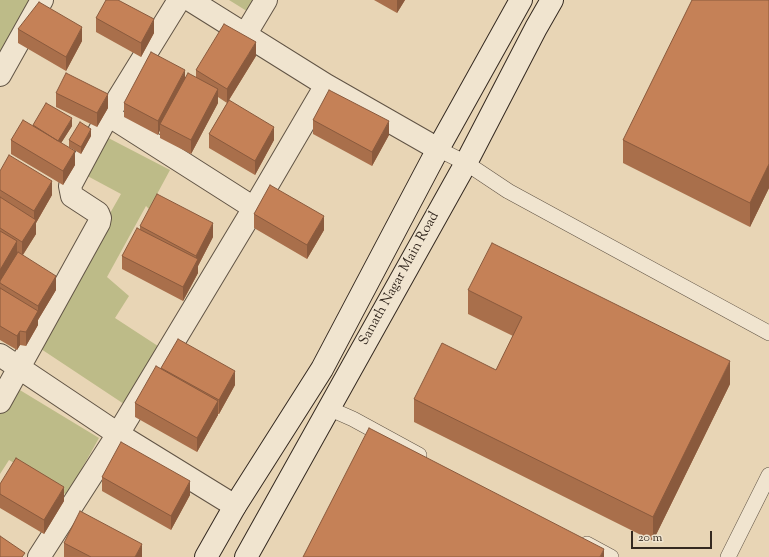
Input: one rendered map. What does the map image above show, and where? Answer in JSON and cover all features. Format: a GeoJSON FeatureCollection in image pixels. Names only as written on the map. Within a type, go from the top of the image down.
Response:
{"type":"FeatureCollection","features":[{"type":"Feature","properties":{"kind":"street"},"geometry":{"type":"LineString","coordinates":[[0,75],[42,0]]}},
{"type":"Feature","properties":{"kind":"street"},"geometry":{"type":"LineString","coordinates":[[0,402],[99,223],[100,218],[98,213],[72,196],[70,186],[108,115],[179,0]]}},
{"type":"Feature","properties":{"kind":"street"},"geometry":{"type":"LineString","coordinates":[[190,0],[326,85],[438,149]]}},
{"type":"Feature","properties":{"kind":"street"},"geometry":{"type":"LineString","coordinates":[[245,35],[266,0]]}},
{"type":"Feature","properties":{"kind":"street"},"geometry":{"type":"LineString","coordinates":[[206,557],[235,506],[322,369],[438,149],[521,0]]}},
{"type":"Feature","properties":{"kind":"street","name":"Sanath Nagar Main Road"},"geometry":{"type":"LineString","coordinates":[[246,557],[466,163],[552,0]]}},
{"type":"Feature","properties":{"kind":"street"},"geometry":{"type":"LineString","coordinates":[[39,557],[118,434],[326,85]]}},
{"type":"Feature","properties":{"kind":"street"},"geometry":{"type":"LineString","coordinates":[[108,115],[254,208]]}},
{"type":"Feature","properties":{"kind":"street"},"geometry":{"type":"LineString","coordinates":[[0,354],[118,434],[235,506]]}},
{"type":"Feature","properties":{"kind":"lane"},"geometry":{"type":"LineString","coordinates":[[438,149],[466,163],[508,191],[769,333]]}},
{"type":"Feature","properties":{"kind":"lane"},"geometry":{"type":"LineString","coordinates":[[328,408],[353,419],[430,460]]}},
{"type":"Feature","properties":{"kind":"lane"},"geometry":{"type":"LineString","coordinates":[[728,557],[769,475]]}},
{"type":"Feature","properties":{"kind":"lane"},"geometry":{"type":"LineString","coordinates":[[576,538],[611,557]]}},
{"type":"Feature","properties":{"kind":"shaded area"},"geometry":{"type":"Polygon","coordinates":[[[0,0],[36,0],[0,64],[0,0]]]}},
{"type":"Feature","properties":{"kind":"shaded area"},"geometry":{"type":"Polygon","coordinates":[[[229,0],[268,0],[258,18],[229,0]]]}},
{"type":"Feature","properties":{"kind":"shaded area"},"geometry":{"type":"Polygon","coordinates":[[[93,130],[170,170],[149,209],[146,206],[107,277],[129,296],[115,318],[161,348],[127,406],[35,345],[121,194],[80,172],[93,130]]]}},
{"type":"Feature","properties":{"kind":"shaded area"},"geometry":{"type":"Polygon","coordinates":[[[0,378],[99,438],[67,495],[9,460],[0,474],[0,378]]]}},
{"type":"Feature","properties":{"kind":"building"},"geometry":{"type":"Polygon","coordinates":[[[106,0],[118,0],[154,19],[141,43],[96,18],[106,0]]]}},
{"type":"Feature","properties":{"kind":"building"},"geometry":{"type":"Polygon","coordinates":[[[692,0],[769,0],[769,164],[750,203],[623,140],[692,0]]]}},
{"type":"Feature","properties":{"kind":"building"},"geometry":{"type":"Polygon","coordinates":[[[39,2],[82,27],[66,57],[18,29],[39,2]]]}},
{"type":"Feature","properties":{"kind":"building"},"geometry":{"type":"Polygon","coordinates":[[[224,24],[256,42],[227,89],[196,70],[224,24]]]}},
{"type":"Feature","properties":{"kind":"building"},"geometry":{"type":"Polygon","coordinates":[[[151,52],[185,70],[158,121],[124,103],[151,52]]]}},
{"type":"Feature","properties":{"kind":"building"},"geometry":{"type":"Polygon","coordinates":[[[66,73],[108,94],[97,113],[56,93],[66,73]]]}},
{"type":"Feature","properties":{"kind":"building"},"geometry":{"type":"Polygon","coordinates":[[[188,73],[218,89],[191,140],[160,124],[188,73]]]}},
{"type":"Feature","properties":{"kind":"building"},"geometry":{"type":"Polygon","coordinates":[[[329,90],[389,121],[372,152],[313,120],[329,90]]]}},
{"type":"Feature","properties":{"kind":"building"},"geometry":{"type":"Polygon","coordinates":[[[229,100],[274,127],[255,161],[209,134],[229,100]]]}},
{"type":"Feature","properties":{"kind":"building"},"geometry":{"type":"Polygon","coordinates":[[[46,103],[72,118],[58,141],[33,125],[46,103]]]}},
{"type":"Feature","properties":{"kind":"building"},"geometry":{"type":"Polygon","coordinates":[[[23,120],[75,151],[63,171],[11,140],[23,120]]]}},
{"type":"Feature","properties":{"kind":"building"},"geometry":{"type":"Polygon","coordinates":[[[80,122],[91,129],[81,147],[69,140],[80,122]]]}},
{"type":"Feature","properties":{"kind":"building"},"geometry":{"type":"Polygon","coordinates":[[[9,155],[52,181],[34,211],[0,190],[0,171],[9,155]]]}},
{"type":"Feature","properties":{"kind":"building"},"geometry":{"type":"Polygon","coordinates":[[[270,185],[324,216],[307,245],[254,214],[270,185]]]}},
{"type":"Feature","properties":{"kind":"building"},"geometry":{"type":"Polygon","coordinates":[[[157,194],[213,223],[196,256],[140,226],[157,194]]]}},
{"type":"Feature","properties":{"kind":"building"},"geometry":{"type":"Polygon","coordinates":[[[0,197],[36,220],[22,242],[0,228],[0,197]]]}},
{"type":"Feature","properties":{"kind":"building"},"geometry":{"type":"Polygon","coordinates":[[[137,228],[198,259],[183,287],[122,256],[137,228]]]}},
{"type":"Feature","properties":{"kind":"building"},"geometry":{"type":"Polygon","coordinates":[[[0,231],[17,241],[0,270],[0,231]]]}},
{"type":"Feature","properties":{"kind":"building"},"geometry":{"type":"Polygon","coordinates":[[[492,243],[730,361],[653,517],[414,399],[442,343],[496,370],[522,317],[468,290],[492,243]]]}},
{"type":"Feature","properties":{"kind":"building"},"geometry":{"type":"Polygon","coordinates":[[[18,252],[56,276],[38,306],[0,283],[18,252]]]}},
{"type":"Feature","properties":{"kind":"building"},"geometry":{"type":"Polygon","coordinates":[[[0,288],[38,311],[26,332],[20,331],[17,336],[0,326],[0,288]]]}},
{"type":"Feature","properties":{"kind":"building"},"geometry":{"type":"Polygon","coordinates":[[[178,339],[235,371],[219,400],[161,368],[178,339]]]}},
{"type":"Feature","properties":{"kind":"building"},"geometry":{"type":"Polygon","coordinates":[[[156,366],[218,401],[197,438],[135,403],[156,366]]]}},
{"type":"Feature","properties":{"kind":"building"},"geometry":{"type":"Polygon","coordinates":[[[369,428],[604,549],[600,557],[303,557],[369,428]]]}},
{"type":"Feature","properties":{"kind":"building"},"geometry":{"type":"Polygon","coordinates":[[[121,442],[190,481],[171,516],[102,477],[121,442]]]}},
{"type":"Feature","properties":{"kind":"building"},"geometry":{"type":"Polygon","coordinates":[[[16,458],[64,487],[44,520],[0,494],[0,484],[16,458]]]}},
{"type":"Feature","properties":{"kind":"building"},"geometry":{"type":"Polygon","coordinates":[[[80,511],[142,544],[135,557],[91,557],[64,543],[80,511]]]}},
{"type":"Feature","properties":{"kind":"building"},"geometry":{"type":"Polygon","coordinates":[[[0,536],[25,553],[22,557],[0,557],[0,536]]]}}]}
